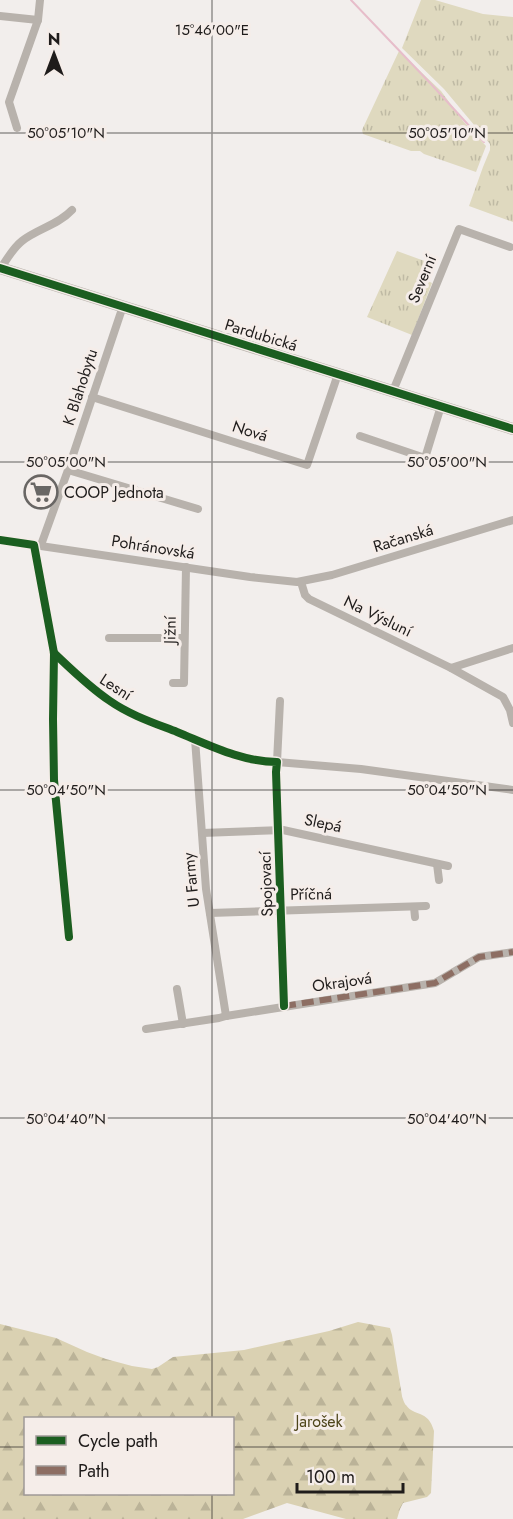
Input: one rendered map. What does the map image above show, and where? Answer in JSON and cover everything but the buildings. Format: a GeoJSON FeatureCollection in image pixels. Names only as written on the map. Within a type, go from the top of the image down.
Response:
{"type":"FeatureCollection","features":[{"type":"Feature","properties":{"kind":"street"},"geometry":{"type":"LineString","coordinates":[[17,128],[9,102],[38,20],[40,0]]}},
{"type":"Feature","properties":{"kind":"street"},"geometry":{"type":"LineString","coordinates":[[0,16],[38,20]]}},
{"type":"Feature","properties":{"kind":"street"},"geometry":{"type":"LineString","coordinates":[[0,268],[22,241],[55,223],[72,210]]}},
{"type":"Feature","properties":{"kind":"street","name":"Severní"},"geometry":{"type":"LineString","coordinates":[[393,391],[459,229],[510,247]]}},
{"type":"Feature","properties":{"kind":"street","name":"Pardubická"},"geometry":{"type":"LineString","coordinates":[[0,268],[513,429]]}},
{"type":"Feature","properties":{"kind":"street","name":"K Blahobytu"},"geometry":{"type":"LineString","coordinates":[[38,545],[68,470],[123,306]]}},
{"type":"Feature","properties":{"kind":"street","name":"Nová"},"geometry":{"type":"LineString","coordinates":[[92,397],[307,465],[338,374]]}},
{"type":"Feature","properties":{"kind":"street"},"geometry":{"type":"LineString","coordinates":[[360,436],[425,458],[441,406]]}},
{"type":"Feature","properties":{"kind":"street"},"geometry":{"type":"LineString","coordinates":[[68,470],[198,509]]}},
{"type":"Feature","properties":{"kind":"street","name":"Račanská"},"geometry":{"type":"LineString","coordinates":[[301,582],[363,566],[513,520]]}},
{"type":"Feature","properties":{"kind":"street","name":"Pohránovská"},"geometry":{"type":"LineString","coordinates":[[0,540],[278,581],[301,582]]}},
{"type":"Feature","properties":{"kind":"street","name":"Lesní"},"geometry":{"type":"LineString","coordinates":[[38,545],[54,653],[86,684],[111,702],[138,716],[243,758],[261,762],[361,770],[513,790]]}},
{"type":"Feature","properties":{"kind":"street","name":"Jižní"},"geometry":{"type":"LineString","coordinates":[[172,683],[184,683],[186,567]]}},
{"type":"Feature","properties":{"kind":"street","name":"Na Výsluní"},"geometry":{"type":"LineString","coordinates":[[301,582],[305,595],[309,599],[499,693],[510,710],[513,723]]}},
{"type":"Feature","properties":{"kind":"street"},"geometry":{"type":"LineString","coordinates":[[109,638],[184,638]]}},
{"type":"Feature","properties":{"kind":"street"},"geometry":{"type":"LineString","coordinates":[[451,669],[513,648]]}},
{"type":"Feature","properties":{"kind":"street"},"geometry":{"type":"LineString","coordinates":[[277,762],[280,701]]}},
{"type":"Feature","properties":{"kind":"street","name":"U Farmy"},"geometry":{"type":"LineString","coordinates":[[195,740],[206,889],[226,1016]]}},
{"type":"Feature","properties":{"kind":"street","name":"Spojovací"},"geometry":{"type":"LineString","coordinates":[[277,762],[284,1005]]}},
{"type":"Feature","properties":{"kind":"street","name":"Slepá"},"geometry":{"type":"LineString","coordinates":[[202,833],[283,830],[448,866]]}},
{"type":"Feature","properties":{"kind":"street"},"geometry":{"type":"LineString","coordinates":[[437,864],[439,880]]}},
{"type":"Feature","properties":{"kind":"street","name":"Příčná"},"geometry":{"type":"LineString","coordinates":[[210,913],[426,906]]}},
{"type":"Feature","properties":{"kind":"street"},"geometry":{"type":"LineString","coordinates":[[414,907],[415,917]]}},
{"type":"Feature","properties":{"kind":"street","name":"Okrajová"},"geometry":{"type":"LineString","coordinates":[[146,1029],[284,1005],[435,983],[479,957],[513,952]]}},
{"type":"Feature","properties":{"kind":"street"},"geometry":{"type":"LineString","coordinates":[[177,989],[183,1024]]}},
{"type":"Feature","properties":{"kind":"green space"},"geometry":{"type":"Polygon","coordinates":[[[421,0],[435,0],[483,14],[513,17],[513,222],[469,206],[490,150],[490,144],[444,89],[402,48],[421,0]]]}},
{"type":"Feature","properties":{"kind":"green space"},"geometry":{"type":"Polygon","coordinates":[[[399,51],[441,91],[463,121],[486,146],[476,172],[420,151],[411,151],[363,134],[362,130],[399,51]]]}},
{"type":"Feature","properties":{"kind":"green space"},"geometry":{"type":"Polygon","coordinates":[[[397,251],[430,263],[424,279],[432,283],[412,335],[367,317],[397,251]]]}},
{"type":"Feature","properties":{"kind":"green space","name":"Jarošek"},"geometry":{"type":"Polygon","coordinates":[[[358,1322],[390,1328],[404,1401],[409,1409],[428,1419],[434,1431],[431,1493],[427,1497],[403,1503],[397,1519],[346,1519],[287,1503],[243,1519],[0,1519],[0,1324],[56,1338],[106,1359],[152,1369],[173,1357],[244,1350],[329,1331],[358,1322]]]}},
{"type":"Feature","properties":{"kind":"waterway"},"geometry":{"type":"LineString","coordinates":[[351,0],[484,142]]}},
{"type":"Feature","properties":{"kind":"marked path"},"geometry":{"type":"LineString","coordinates":[[284,1006],[435,983],[479,957],[513,952]]}},
{"type":"Feature","properties":{"kind":"cycle path"},"geometry":{"type":"LineString","coordinates":[[0,268],[513,429]]}},
{"type":"Feature","properties":{"kind":"cycle path"},"geometry":{"type":"LineString","coordinates":[[0,540],[34,545],[54,653],[54,780],[69,937]]}},
{"type":"Feature","properties":{"kind":"cycle path"},"geometry":{"type":"LineString","coordinates":[[54,653],[95,690],[134,715],[226,752],[251,759],[277,762],[284,1006]]}},
{"type":"Feature","properties":{"kind":"place","name":"COOP Jednota"},"geometry":{"type":"Point","coordinates":[41,492]}}]}
